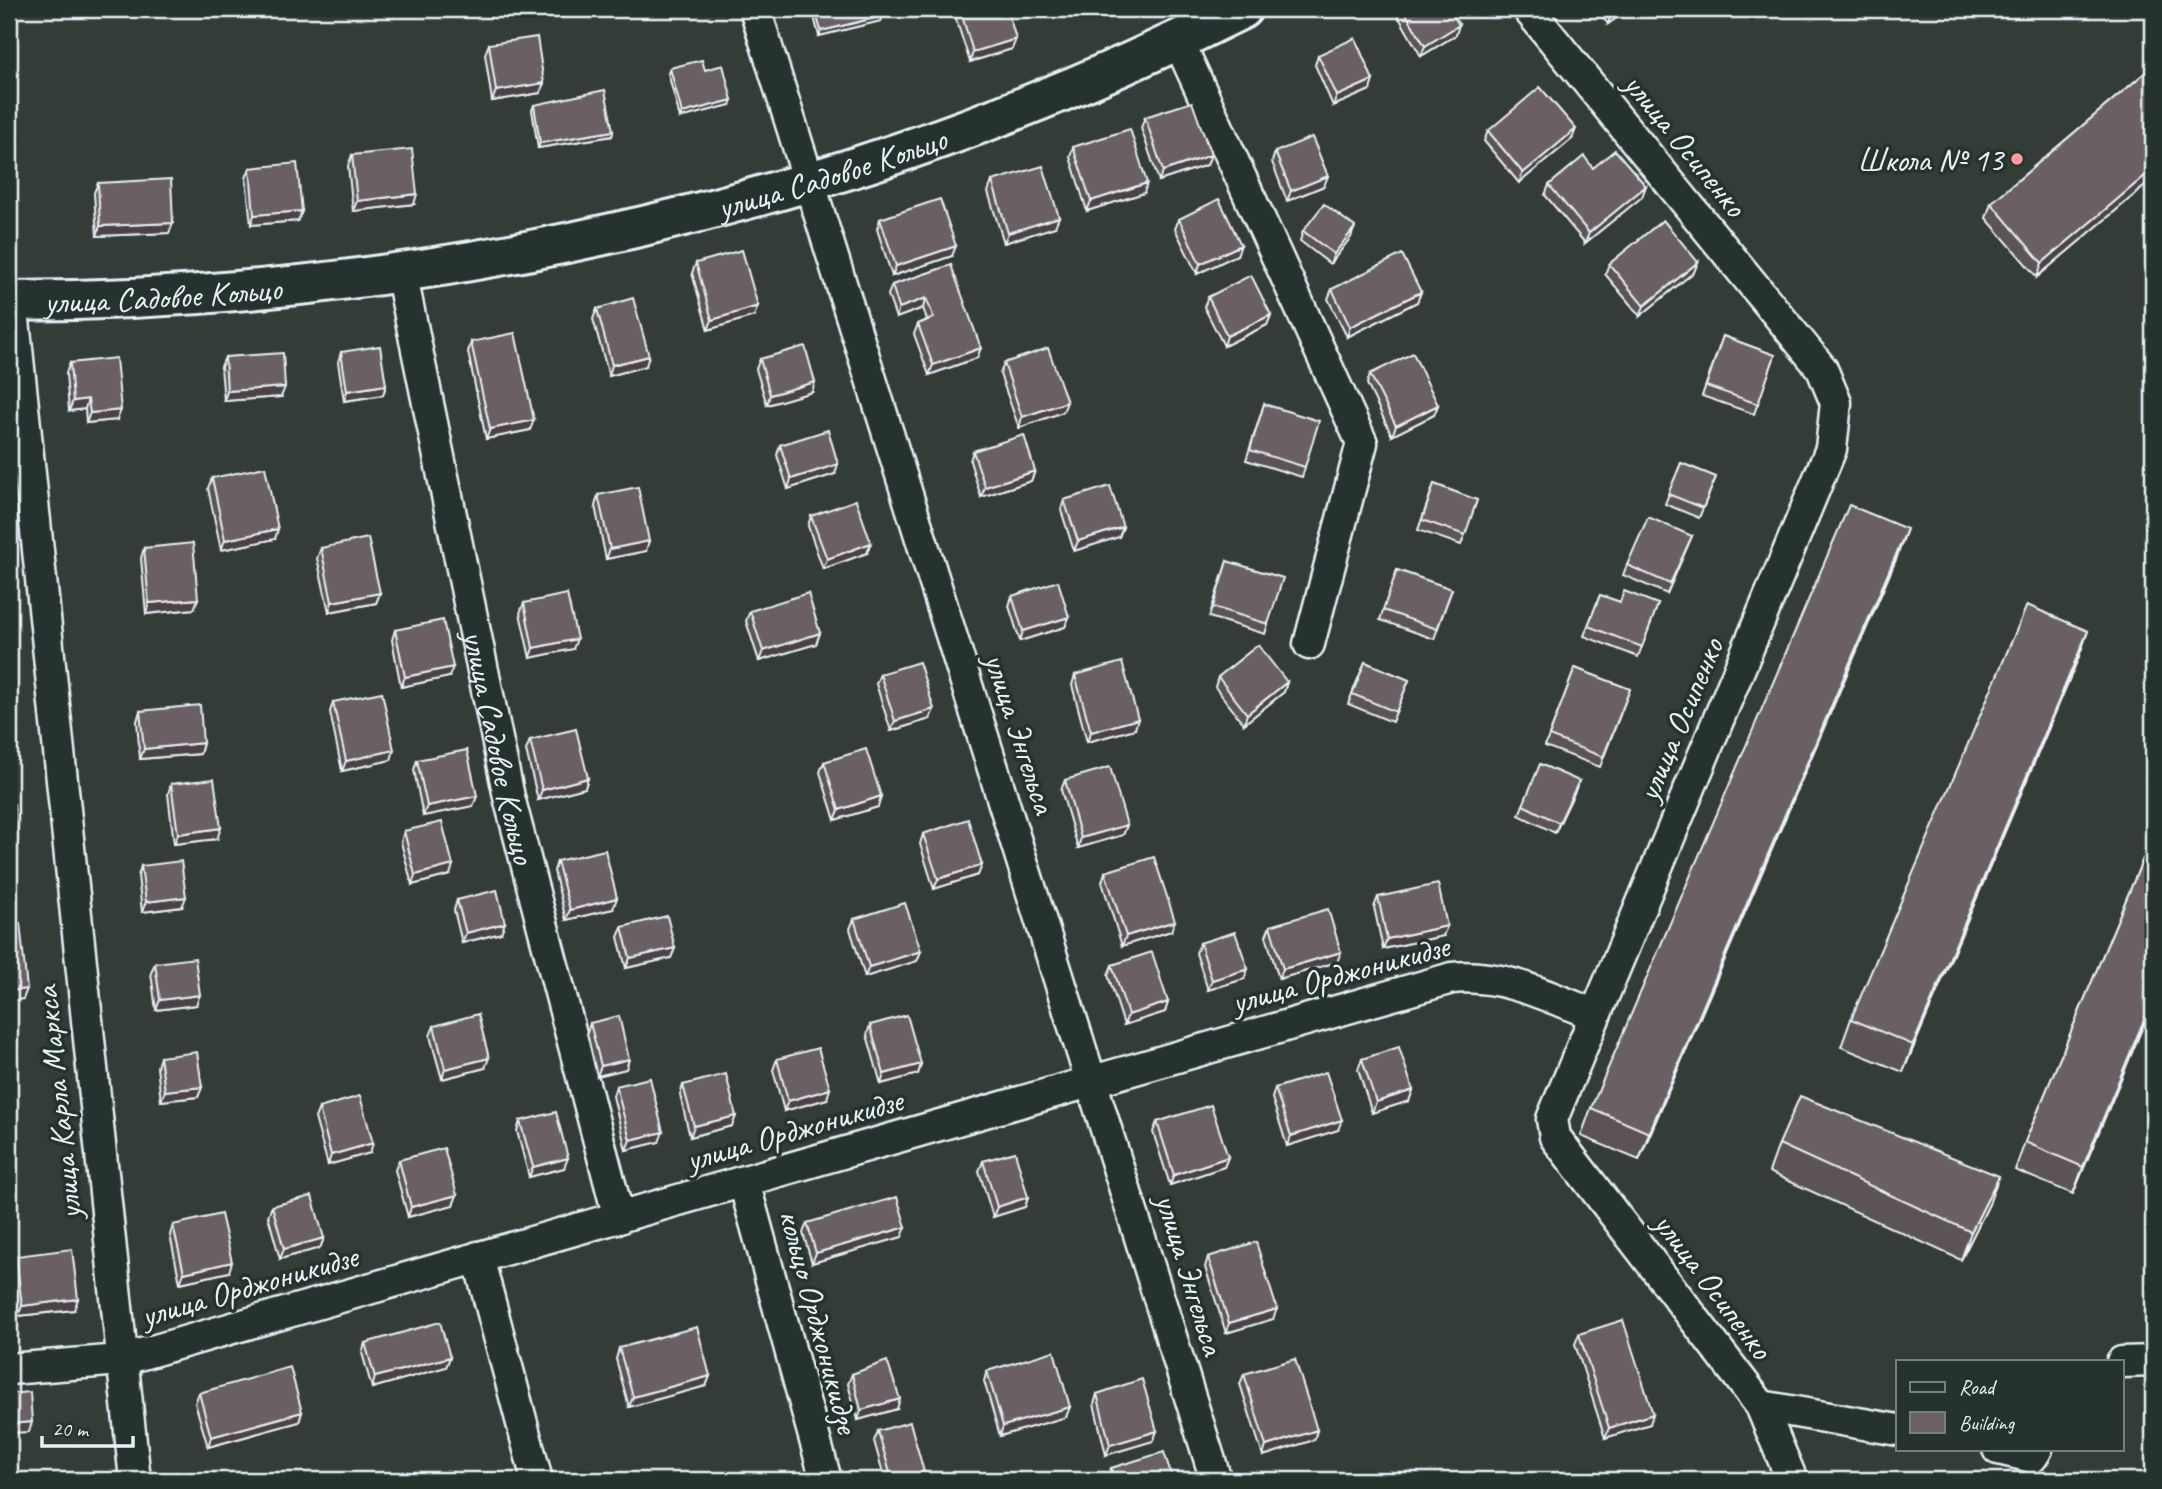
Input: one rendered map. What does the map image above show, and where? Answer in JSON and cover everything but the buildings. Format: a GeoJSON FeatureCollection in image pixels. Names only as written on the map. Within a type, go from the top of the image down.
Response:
{"type":"FeatureCollection","features":[{"type":"Feature","properties":{"kind":"main road","name":"улица Садовое Кольцо"},"geometry":{"type":"LineString","coordinates":[[10,301],[171,296],[401,271],[606,234],[807,181],[989,120],[1178,40],[1242,9]]}},
{"type":"Feature","properties":{"kind":"street","name":"улица Энгельса"},"geometry":{"type":"LineString","coordinates":[[755,9],[1216,1480]]}},
{"type":"Feature","properties":{"kind":"street","name":"улица Осипенко"},"geometry":{"type":"LineString","coordinates":[[1528,9],[1822,369],[1836,403],[1831,449],[1552,1119],[1555,1137],[1761,1406],[1792,1480]]}},
{"type":"Feature","properties":{"kind":"street"},"geometry":{"type":"LineString","coordinates":[[1178,40],[1362,443],[1309,644]]}},
{"type":"Feature","properties":{"kind":"street","name":"улица Садовое Кольцо"},"geometry":{"type":"LineString","coordinates":[[401,271],[509,797],[619,1218]]}},
{"type":"Feature","properties":{"kind":"street","name":"улица Карла Маркса"},"geometry":{"type":"LineString","coordinates":[[10,301],[135,1480]]}},
{"type":"Feature","properties":{"kind":"street","name":"улица Орджоникидзе"},"geometry":{"type":"LineString","coordinates":[[9,1369],[121,1360],[744,1182],[1092,1079],[1452,978],[1477,975],[1502,980],[1595,1015]]}},
{"type":"Feature","properties":{"kind":"street","name":"кольцо Орджоникидзе"},"geometry":{"type":"LineString","coordinates":[[744,1182],[826,1480]]}},
{"type":"Feature","properties":{"kind":"street"},"geometry":{"type":"LineString","coordinates":[[478,1257],[537,1480]]}},
{"type":"Feature","properties":{"kind":"street"},"geometry":{"type":"LineString","coordinates":[[2124,1362],[2153,1361]]}},
{"type":"Feature","properties":{"kind":"street"},"geometry":{"type":"LineString","coordinates":[[1761,1406],[1896,1430]]}},
{"type":"Feature","properties":{"kind":"street"},"geometry":{"type":"LineString","coordinates":[[2002,1450],[2032,1457],[2036,1450]]}},
{"type":"Feature","properties":{"kind":"place","name":"Школа № 13"},"geometry":{"type":"Point","coordinates":[2017,159]}}]}
